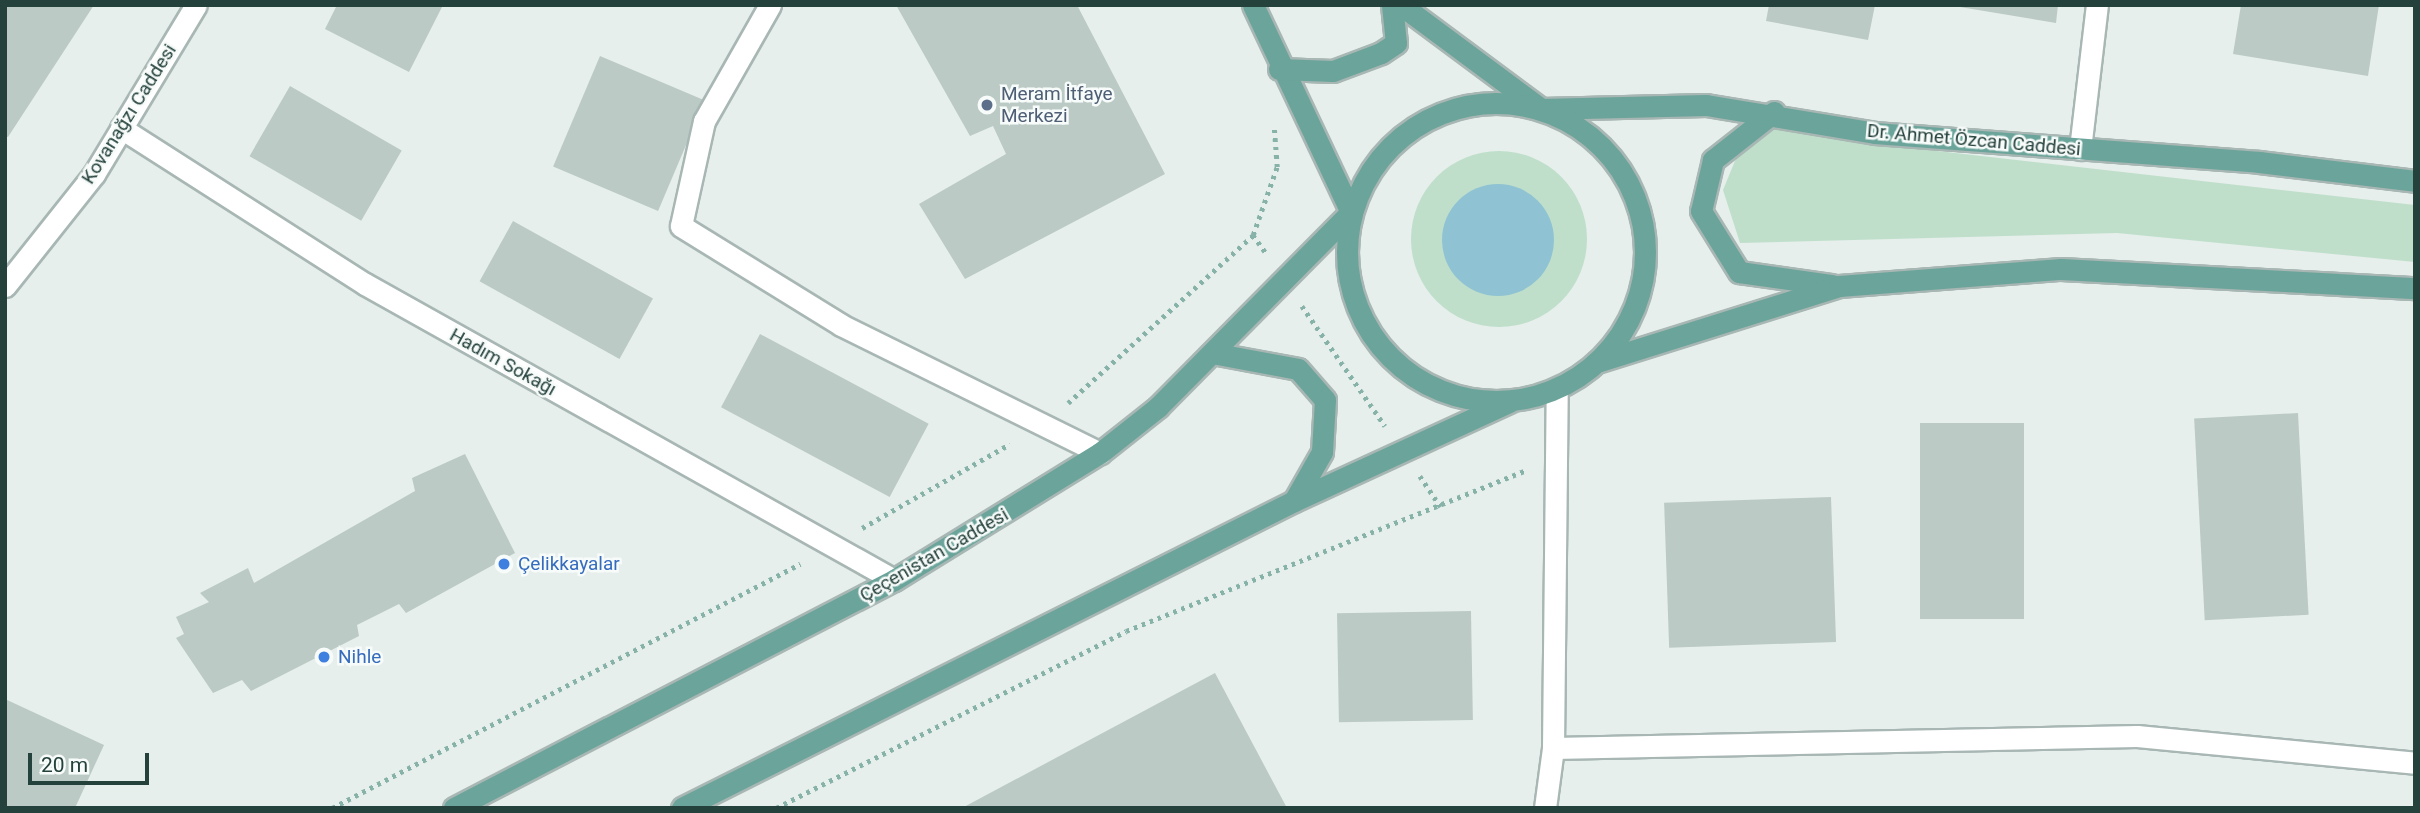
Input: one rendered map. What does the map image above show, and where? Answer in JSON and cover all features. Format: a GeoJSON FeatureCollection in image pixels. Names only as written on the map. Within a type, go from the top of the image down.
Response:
{"type":"FeatureCollection","features":[{"type":"Feature","properties":{"kind":"main road"},"geometry":{"type":"LineString","coordinates":[[1253,5],[1279,69],[1351,212]]}},
{"type":"Feature","properties":{"kind":"main road"},"geometry":{"type":"LineString","coordinates":[[1279,69],[1333,71],[1381,53],[1396,43],[1392,5]]}},
{"type":"Feature","properties":{"kind":"main road"},"geometry":{"type":"LineString","coordinates":[[1401,5],[1541,109],[1587,133],[1614,162],[1642,219],[1645,270],[1631,319],[1600,360]]}},
{"type":"Feature","properties":{"kind":"main road"},"geometry":{"type":"LineString","coordinates":[[1511,401],[1462,399],[1417,380],[1380,349],[1356,308],[1345,261],[1351,212],[1370,169],[1403,134],[1446,111],[1494,103],[1541,109]]}},
{"type":"Feature","properties":{"kind":"main road","name":"Dr. Ahmet Özcan Caddesi"},"geometry":{"type":"LineString","coordinates":[[1541,109],[1706,105],[1774,112],[1875,133],[2080,149],[2415,181]]}},
{"type":"Feature","properties":{"kind":"main road"},"geometry":{"type":"LineString","coordinates":[[1774,112],[1713,160],[1701,211],[1739,272],[1839,285],[2061,269],[2415,288]]}},
{"type":"Feature","properties":{"kind":"main road","name":"Çeçenistan Caddesi"},"geometry":{"type":"LineString","coordinates":[[454,808],[894,580],[1100,453],[1212,353],[1351,212]]}},
{"type":"Feature","properties":{"kind":"main road"},"geometry":{"type":"LineString","coordinates":[[682,808],[1294,501],[1405,455],[1511,401],[1557,389],[1600,360],[1839,285]]}},
{"type":"Feature","properties":{"kind":"main road"},"geometry":{"type":"LineString","coordinates":[[1212,353],[1298,369],[1325,400],[1322,452],[1294,501]]}},
{"type":"Feature","properties":{"kind":"street","name":"Kovanağzı Caddesi"},"geometry":{"type":"LineString","coordinates":[[5,286],[94,174],[196,5]]}},
{"type":"Feature","properties":{"kind":"street"},"geometry":{"type":"LineString","coordinates":[[770,5],[704,121],[681,226],[841,325],[1100,453]]}},
{"type":"Feature","properties":{"kind":"street"},"geometry":{"type":"LineString","coordinates":[[2080,149],[2097,5]]}},
{"type":"Feature","properties":{"kind":"street","name":"Hadım Sokağı"},"geometry":{"type":"LineString","coordinates":[[121,128],[365,284],[830,547],[894,580]]}},
{"type":"Feature","properties":{"kind":"street"},"geometry":{"type":"LineString","coordinates":[[1545,808],[1553,748],[1557,389]]}},
{"type":"Feature","properties":{"kind":"street"},"geometry":{"type":"LineString","coordinates":[[1553,748],[2137,736],[2415,763]]}},
{"type":"Feature","properties":{"kind":"path"},"geometry":{"type":"LineString","coordinates":[[332,808],[830,547],[1045,424],[1253,234],[1277,167],[1272,119]]}},
{"type":"Feature","properties":{"kind":"path"},"geometry":{"type":"LineString","coordinates":[[1253,234],[1441,507]]}},
{"type":"Feature","properties":{"kind":"path"},"geometry":{"type":"LineString","coordinates":[[776,808],[1126,631],[1441,507],[1555,458]]}},
{"type":"Feature","properties":{"kind":"green space"},"geometry":{"type":"Polygon","coordinates":[[[1773,121],[1920,149],[2415,205],[2415,262],[2117,233],[1740,243],[1723,190],[1737,156],[1773,121]]]}},
{"type":"Feature","properties":{"kind":"green space"},"geometry":{"type":"Polygon","coordinates":[[[1499,151],[1533,157],[1562,176],[1581,205],[1587,239],[1581,273],[1562,302],[1533,321],[1499,327],[1465,321],[1436,302],[1417,273],[1411,239],[1417,205],[1436,176],[1465,157],[1499,151]]]}},
{"type":"Feature","properties":{"kind":"water"},"geometry":{"type":"Polygon","coordinates":[[[1498,184],[1519,189],[1537,201],[1549,219],[1554,240],[1549,261],[1537,279],[1519,291],[1498,296],[1477,291],[1459,279],[1447,261],[1442,240],[1447,219],[1459,201],[1477,189],[1498,184]]]}},
{"type":"Feature","properties":{"kind":"building"},"geometry":{"type":"Polygon","coordinates":[[[5,5],[94,5],[8,137],[5,136],[5,5]]]}},
{"type":"Feature","properties":{"kind":"building"},"geometry":{"type":"Polygon","coordinates":[[[337,5],[443,5],[409,72],[325,29],[337,5]]]}},
{"type":"Feature","properties":{"kind":"building"},"geometry":{"type":"Polygon","coordinates":[[[896,5],[1077,5],[1165,174],[965,279],[919,204],[1006,154],[993,126],[970,136],[896,5]]]}},
{"type":"Feature","properties":{"kind":"building"},"geometry":{"type":"Polygon","coordinates":[[[1769,5],[1875,5],[1868,40],[1766,21],[1769,5]]]}},
{"type":"Feature","properties":{"kind":"building"},"geometry":{"type":"Polygon","coordinates":[[[1948,5],[2058,5],[2056,23],[1948,5]]]}},
{"type":"Feature","properties":{"kind":"building"},"geometry":{"type":"Polygon","coordinates":[[[2241,5],[2379,5],[2368,76],[2233,54],[2241,5]]]}},
{"type":"Feature","properties":{"kind":"building"},"geometry":{"type":"Polygon","coordinates":[[[600,56],[705,101],[658,211],[553,166],[600,56]]]}},
{"type":"Feature","properties":{"kind":"building"},"geometry":{"type":"Polygon","coordinates":[[[290,86],[402,150],[361,221],[250,156],[290,86]]]}},
{"type":"Feature","properties":{"kind":"building"},"geometry":{"type":"Polygon","coordinates":[[[513,221],[653,299],[619,359],[480,281],[513,221]]]}},
{"type":"Feature","properties":{"kind":"building"},"geometry":{"type":"Polygon","coordinates":[[[760,334],[929,424],[890,497],[721,407],[760,334]]]}},
{"type":"Feature","properties":{"kind":"building"},"geometry":{"type":"Polygon","coordinates":[[[2298,413],[2309,615],[2205,620],[2194,418],[2298,413]]]}},
{"type":"Feature","properties":{"kind":"building"},"geometry":{"type":"Polygon","coordinates":[[[1920,423],[2024,423],[2024,619],[1920,619],[1920,423]]]}},
{"type":"Feature","properties":{"kind":"building"},"geometry":{"type":"Polygon","coordinates":[[[465,454],[515,553],[406,613],[399,604],[357,625],[359,636],[251,691],[242,680],[213,693],[176,638],[184,634],[176,617],[209,602],[200,593],[248,568],[254,583],[415,491],[412,478],[465,454]]]}},
{"type":"Feature","properties":{"kind":"building"},"geometry":{"type":"Polygon","coordinates":[[[1831,497],[1836,642],[1669,648],[1664,503],[1831,497]]]}},
{"type":"Feature","properties":{"kind":"building"},"geometry":{"type":"Polygon","coordinates":[[[1471,611],[1473,720],[1339,722],[1337,613],[1471,611]]]}},
{"type":"Feature","properties":{"kind":"building"},"geometry":{"type":"Polygon","coordinates":[[[1215,673],[1287,808],[962,808],[1215,673]]]}},
{"type":"Feature","properties":{"kind":"building"},"geometry":{"type":"Polygon","coordinates":[[[5,699],[104,745],[75,808],[5,808],[5,699]]]}},
{"type":"Feature","properties":{"kind":"place","name":"Meram İtfaye Merkezi"},"geometry":{"type":"Point","coordinates":[987,105]}},
{"type":"Feature","properties":{"kind":"place","name":"Çelikkayalar"},"geometry":{"type":"Point","coordinates":[504,564]}},
{"type":"Feature","properties":{"kind":"place","name":"Nihle"},"geometry":{"type":"Point","coordinates":[324,657]}}]}
